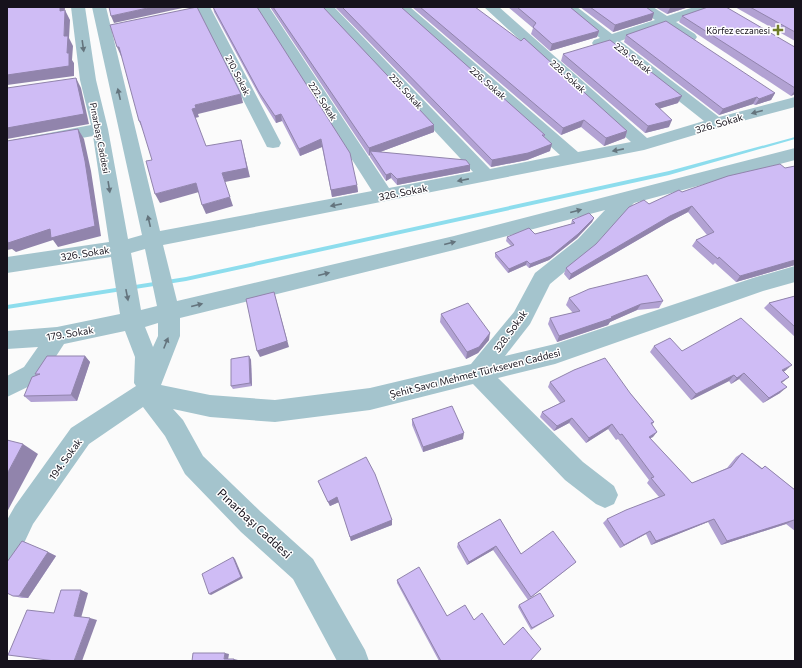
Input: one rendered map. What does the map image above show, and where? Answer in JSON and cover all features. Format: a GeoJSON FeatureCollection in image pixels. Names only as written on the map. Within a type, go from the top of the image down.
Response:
{"type":"FeatureCollection","features":[{"type":"Feature","properties":{"kind":"street","name":"Pınarbaşı Caddesi"},"geometry":{"type":"LineString","coordinates":[[78,7],[81,81],[100,129],[122,269],[132,321],[146,357],[146,392],[174,428],[194,465],[251,522],[303,569],[354,661]]}},
{"type":"Feature","properties":{"kind":"street"},"geometry":{"type":"LineString","coordinates":[[99,7],[112,29],[155,249],[169,312],[169,336],[146,392]]}},
{"type":"Feature","properties":{"kind":"street","name":"222. Sokak"},"geometry":{"type":"LineString","coordinates":[[262,7],[384,195]]}},
{"type":"Feature","properties":{"kind":"street","name":"225. Sokak"},"geometry":{"type":"LineString","coordinates":[[326,7],[486,176]]}},
{"type":"Feature","properties":{"kind":"street","name":"226. Sokak"},"geometry":{"type":"LineString","coordinates":[[402,7],[574,158]]}},
{"type":"Feature","properties":{"kind":"street","name":"228. Sokak"},"geometry":{"type":"LineString","coordinates":[[491,7],[555,56],[644,145]]}},
{"type":"Feature","properties":{"kind":"street","name":"229. Sokak"},"geometry":{"type":"LineString","coordinates":[[570,7],[716,123]]}},
{"type":"Feature","properties":{"kind":"street"},"geometry":{"type":"LineString","coordinates":[[644,7],[704,47]]}},
{"type":"Feature","properties":{"kind":"street"},"geometry":{"type":"LineString","coordinates":[[583,48],[707,7]]}},
{"type":"Feature","properties":{"kind":"street"},"geometry":{"type":"LineString","coordinates":[[189,12],[207,8]]}},
{"type":"Feature","properties":{"kind":"street","name":"210. Sokak"},"geometry":{"type":"LineString","coordinates":[[207,8],[273,143]]}},
{"type":"Feature","properties":{"kind":"street","name":"326. Sokak"},"geometry":{"type":"LineString","coordinates":[[7,265],[119,248],[155,249],[384,195],[644,145],[787,100]]}},
{"type":"Feature","properties":{"kind":"street"},"geometry":{"type":"LineString","coordinates":[[7,146],[100,129]]}},
{"type":"Feature","properties":{"kind":"street"},"geometry":{"type":"LineString","coordinates":[[132,321],[454,243],[628,197],[794,156]]}},
{"type":"Feature","properties":{"kind":"street","name":"328. Sokak"},"geometry":{"type":"LineString","coordinates":[[478,373],[522,318],[542,279],[585,244],[628,197]]}},
{"type":"Feature","properties":{"kind":"street","name":"Şehit Savcı Mehmet Türkseven Caddesi"},"geometry":{"type":"LineString","coordinates":[[146,392],[210,406],[275,411],[370,399],[555,354],[760,284],[795,274]]}},
{"type":"Feature","properties":{"kind":"street","name":"179. Sokak"},"geometry":{"type":"LineString","coordinates":[[7,340],[57,336],[132,321]]}},
{"type":"Feature","properties":{"kind":"street"},"geometry":{"type":"LineString","coordinates":[[7,387],[32,374],[57,336]]}},
{"type":"Feature","properties":{"kind":"street"},"geometry":{"type":"LineString","coordinates":[[478,373],[574,471],[605,495]]}},
{"type":"Feature","properties":{"kind":"street","name":"194. Sokak"},"geometry":{"type":"LineString","coordinates":[[7,548],[24,515],[80,436],[146,392]]}},
{"type":"Feature","properties":{"kind":"building"},"geometry":{"type":"Polygon","coordinates":[[[7,7],[60,7],[60,11],[65,10],[64,36],[68,36],[67,53],[69,53],[69,66],[7,75],[7,7]]]}},
{"type":"Feature","properties":{"kind":"building"},"geometry":{"type":"Polygon","coordinates":[[[109,7],[152,7],[111,16],[109,7]]]}},
{"type":"Feature","properties":{"kind":"building"},"geometry":{"type":"Polygon","coordinates":[[[197,7],[241,94],[195,105],[196,108],[192,109],[206,146],[241,140],[247,168],[222,173],[230,197],[202,205],[196,183],[155,194],[146,161],[152,160],[139,121],[119,47],[117,47],[110,25],[197,7]]]}},
{"type":"Feature","properties":{"kind":"building"},"geometry":{"type":"Polygon","coordinates":[[[213,7],[257,7],[350,153],[357,185],[331,190],[321,139],[299,149],[281,114],[275,116],[259,92],[213,7]]]}},
{"type":"Feature","properties":{"kind":"building"},"geometry":{"type":"Polygon","coordinates":[[[273,7],[323,7],[434,125],[369,148],[273,7]]]}},
{"type":"Feature","properties":{"kind":"building"},"geometry":{"type":"Polygon","coordinates":[[[342,7],[401,7],[545,135],[542,135],[552,144],[528,153],[492,160],[342,7]]]}},
{"type":"Feature","properties":{"kind":"building"},"geometry":{"type":"Polygon","coordinates":[[[420,7],[475,7],[521,41],[524,38],[627,131],[606,138],[584,120],[563,128],[420,7]]]}},
{"type":"Feature","properties":{"kind":"building"},"geometry":{"type":"Polygon","coordinates":[[[517,7],[570,7],[599,31],[552,44],[533,27],[536,23],[517,7]]]}},
{"type":"Feature","properties":{"kind":"building"},"geometry":{"type":"Polygon","coordinates":[[[590,7],[646,7],[654,13],[615,25],[590,7]]]}},
{"type":"Feature","properties":{"kind":"building"},"geometry":{"type":"Polygon","coordinates":[[[708,7],[726,7],[795,47],[795,88],[682,16],[708,7]]]}},
{"type":"Feature","properties":{"kind":"building"},"geometry":{"type":"Polygon","coordinates":[[[750,7],[795,7],[795,32],[750,7]]]}},
{"type":"Feature","properties":{"kind":"building"},"geometry":{"type":"Polygon","coordinates":[[[666,21],[775,93],[759,99],[757,97],[723,109],[626,35],[666,21]]]}},
{"type":"Feature","properties":{"kind":"building"},"geometry":{"type":"Polygon","coordinates":[[[610,40],[682,96],[655,104],[672,120],[648,126],[563,54],[610,40]]]}},
{"type":"Feature","properties":{"kind":"building"},"geometry":{"type":"Polygon","coordinates":[[[76,78],[84,114],[7,128],[7,88],[76,78]]]}},
{"type":"Feature","properties":{"kind":"building"},"geometry":{"type":"Polygon","coordinates":[[[78,129],[85,161],[95,226],[51,238],[50,229],[8,243],[7,141],[78,129]]]}},
{"type":"Feature","properties":{"kind":"building"},"geometry":{"type":"Polygon","coordinates":[[[370,151],[466,160],[470,165],[397,179],[391,173],[386,175],[370,151]]]}},
{"type":"Feature","properties":{"kind":"building"},"geometry":{"type":"Polygon","coordinates":[[[780,164],[785,168],[795,166],[795,260],[740,276],[719,257],[718,259],[696,240],[714,232],[692,206],[670,216],[571,274],[566,268],[596,244],[629,207],[644,200],[649,204],[679,190],[682,192],[728,176],[780,164]]]}},
{"type":"Feature","properties":{"kind":"building"},"geometry":{"type":"Polygon","coordinates":[[[589,213],[594,218],[578,234],[551,256],[530,264],[527,261],[509,269],[495,253],[514,245],[507,237],[529,228],[535,234],[575,223],[572,220],[589,213]]]}},
{"type":"Feature","properties":{"kind":"building"},"geometry":{"type":"Polygon","coordinates":[[[647,275],[663,301],[641,304],[611,317],[612,318],[559,336],[550,318],[580,311],[569,298],[589,289],[647,275]]]}},
{"type":"Feature","properties":{"kind":"building"},"geometry":{"type":"Polygon","coordinates":[[[274,292],[287,341],[257,351],[246,299],[274,292]]]}},
{"type":"Feature","properties":{"kind":"building"},"geometry":{"type":"Polygon","coordinates":[[[795,296],[795,327],[769,303],[795,296]]]}},
{"type":"Feature","properties":{"kind":"building"},"geometry":{"type":"Polygon","coordinates":[[[468,303],[490,333],[479,347],[467,352],[441,314],[468,303]]]}},
{"type":"Feature","properties":{"kind":"building"},"geometry":{"type":"Polygon","coordinates":[[[741,318],[792,365],[782,370],[789,377],[781,382],[787,387],[769,398],[744,373],[737,378],[734,375],[696,394],[654,346],[670,338],[682,351],[741,318]]]}},
{"type":"Feature","properties":{"kind":"building"},"geometry":{"type":"Polygon","coordinates":[[[47,356],[85,356],[71,395],[24,396],[32,377],[40,374],[35,374],[47,356]]]}},
{"type":"Feature","properties":{"kind":"building"},"geometry":{"type":"Polygon","coordinates":[[[249,356],[250,383],[231,386],[231,359],[249,356]]]}},
{"type":"Feature","properties":{"kind":"building"},"geometry":{"type":"Polygon","coordinates":[[[605,358],[630,393],[654,422],[651,423],[657,432],[649,437],[692,483],[731,467],[742,453],[762,469],[765,466],[795,490],[795,521],[794,520],[727,541],[714,519],[656,541],[650,531],[624,545],[607,519],[665,495],[651,478],[654,477],[622,434],[620,435],[612,424],[589,438],[572,418],[557,426],[542,412],[565,401],[550,382],[574,370],[605,358]]]}},
{"type":"Feature","properties":{"kind":"building"},"geometry":{"type":"Polygon","coordinates":[[[452,406],[464,433],[423,447],[412,419],[452,406]]]}},
{"type":"Feature","properties":{"kind":"building"},"geometry":{"type":"Polygon","coordinates":[[[7,440],[23,444],[7,474],[7,440]]]}},
{"type":"Feature","properties":{"kind":"building"},"geometry":{"type":"Polygon","coordinates":[[[366,457],[375,474],[392,520],[350,537],[337,497],[328,502],[318,481],[366,457]]]}},
{"type":"Feature","properties":{"kind":"building"},"geometry":{"type":"Polygon","coordinates":[[[500,519],[521,554],[553,531],[576,562],[531,597],[496,546],[469,562],[458,543],[500,519]]]}},
{"type":"Feature","properties":{"kind":"building"},"geometry":{"type":"Polygon","coordinates":[[[22,541],[48,552],[19,596],[13,596],[7,593],[7,562],[22,541]]]}},
{"type":"Feature","properties":{"kind":"building"},"geometry":{"type":"Polygon","coordinates":[[[233,557],[241,577],[209,594],[202,574],[233,557]]]}},
{"type":"Feature","properties":{"kind":"building"},"geometry":{"type":"Polygon","coordinates":[[[419,567],[447,616],[465,605],[474,620],[482,613],[504,645],[523,627],[541,649],[530,661],[441,661],[397,580],[419,567]]]}},
{"type":"Feature","properties":{"kind":"building"},"geometry":{"type":"Polygon","coordinates":[[[61,590],[81,590],[74,616],[90,618],[74,661],[55,661],[8,655],[27,610],[54,613],[61,590]]]}},
{"type":"Feature","properties":{"kind":"building"},"geometry":{"type":"Polygon","coordinates":[[[540,593],[554,616],[532,628],[519,605],[540,593]]]}},
{"type":"Feature","properties":{"kind":"building"},"geometry":{"type":"Polygon","coordinates":[[[193,653],[225,653],[224,659],[234,659],[233,661],[192,661],[193,653]]]}},
{"type":"Feature","properties":{"kind":"waterway"},"geometry":{"type":"LineString","coordinates":[[7,307],[186,279],[669,173],[795,138]]}},
{"type":"Feature","properties":{"kind":"place","name":"Körfez eczanesi"},"geometry":{"type":"Point","coordinates":[778,30]}}]}
